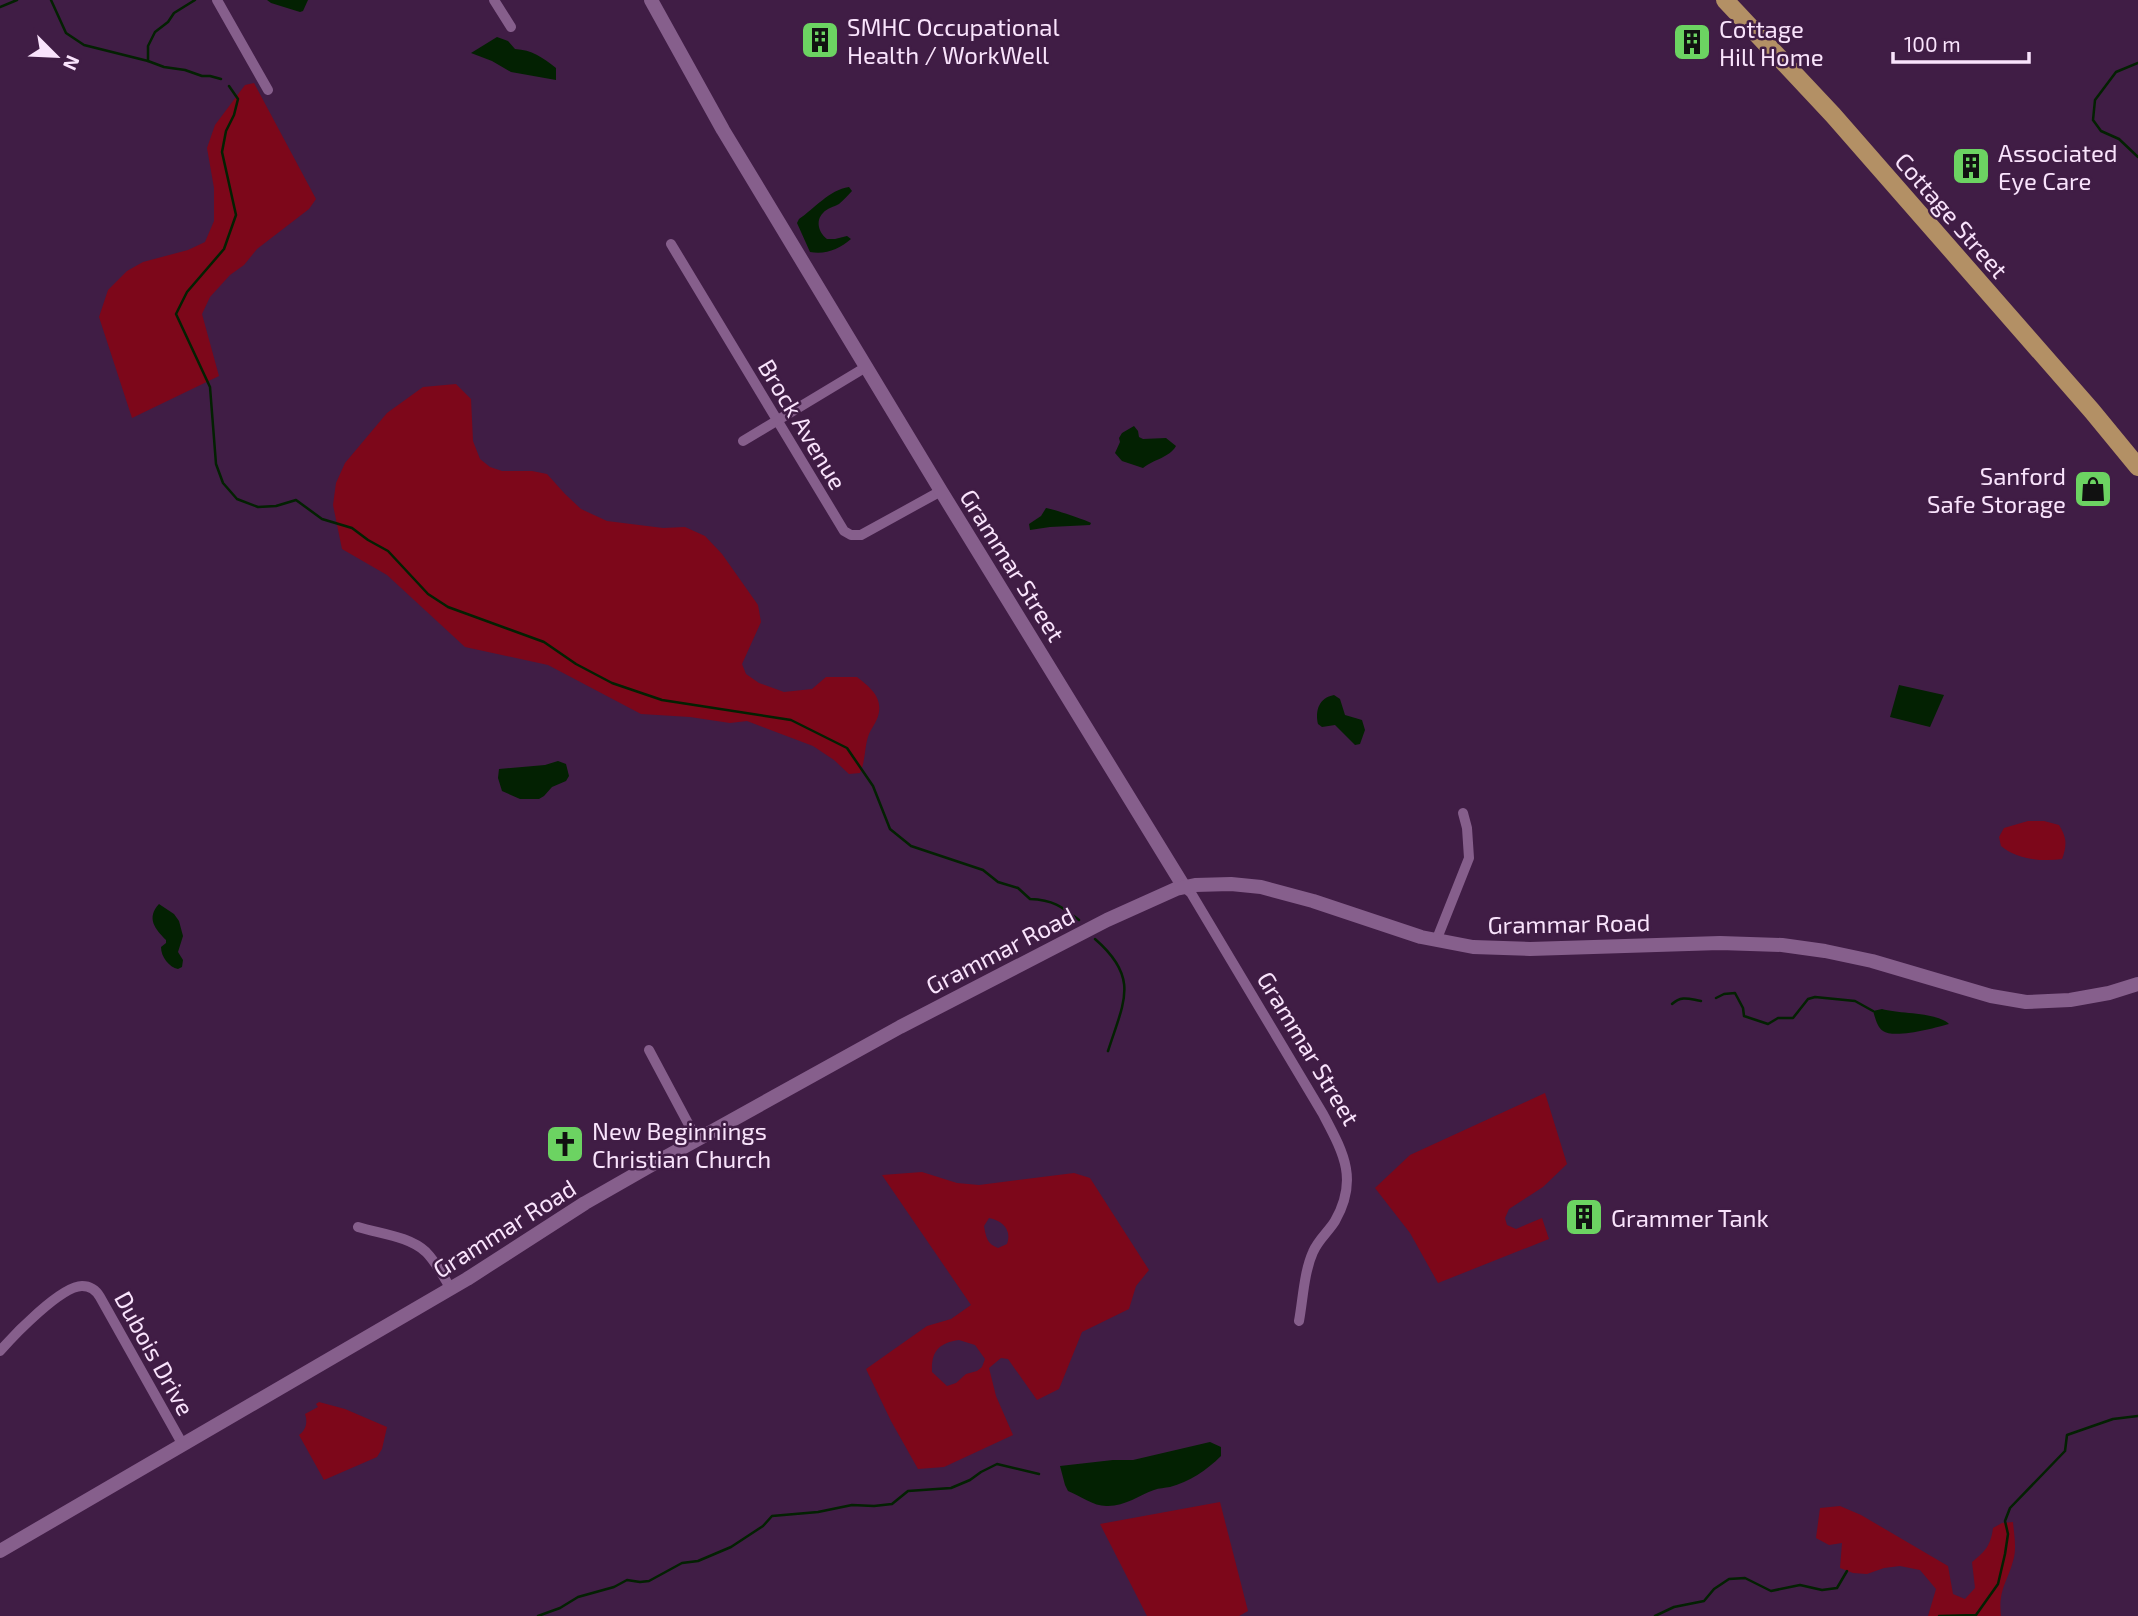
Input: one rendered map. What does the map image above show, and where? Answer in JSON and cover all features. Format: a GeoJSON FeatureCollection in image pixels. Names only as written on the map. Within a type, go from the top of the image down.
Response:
{"type":"FeatureCollection","features":[{"type":"Feature","properties":{"kind":"highway","name":"Cottage Street"},"geometry":{"type":"LineString","coordinates":[[1725,0],[1833,116],[2138,467]]}},
{"type":"Feature","properties":{"kind":"street"},"geometry":{"type":"LineString","coordinates":[[218,0],[268,90]]}},
{"type":"Feature","properties":{"kind":"street"},"geometry":{"type":"LineString","coordinates":[[494,0],[511,27]]}},
{"type":"Feature","properties":{"kind":"street","name":"Grammar Street"},"geometry":{"type":"LineString","coordinates":[[651,0],[723,130],[941,491],[1184,887],[1191,893],[1342,1149],[1348,1177],[1346,1194],[1339,1214],[1313,1252],[1299,1321]]}},
{"type":"Feature","properties":{"kind":"street","name":"Brock Avenue"},"geometry":{"type":"LineString","coordinates":[[671,244],[840,527],[848,534],[856,536],[869,532],[941,491]]}},
{"type":"Feature","properties":{"kind":"street"},"geometry":{"type":"LineString","coordinates":[[743,441],[866,367]]}},
{"type":"Feature","properties":{"kind":"street"},"geometry":{"type":"LineString","coordinates":[[1436,941],[1469,858],[1463,813]]}},
{"type":"Feature","properties":{"kind":"street","name":"Grammar Road"},"geometry":{"type":"LineString","coordinates":[[0,1551],[451,1289],[585,1203],[697,1140],[987,981],[1144,902],[1184,887],[1230,884],[1261,887],[1313,901],[1406,933],[1473,947],[1521,949],[1716,943],[1782,946],[1825,951],[1872,961],[1992,996],[2026,1002],[2070,1000],[2109,993],[2138,984]]}},
{"type":"Feature","properties":{"kind":"street"},"geometry":{"type":"LineString","coordinates":[[649,1050],[697,1140]]}},
{"type":"Feature","properties":{"kind":"street"},"geometry":{"type":"LineString","coordinates":[[358,1227],[419,1247],[434,1261],[451,1289]]}},
{"type":"Feature","properties":{"kind":"street","name":"Dubois Drive"},"geometry":{"type":"LineString","coordinates":[[0,1351],[54,1300],[75,1287],[86,1286],[93,1289],[183,1445]]}},
{"type":"Feature","properties":{"kind":"shaded area"},"geometry":{"type":"Polygon","coordinates":[[[267,0],[308,0],[300,12],[267,0]]]}},
{"type":"Feature","properties":{"kind":"shaded area"},"geometry":{"type":"Polygon","coordinates":[[[497,37],[508,41],[515,49],[532,53],[556,68],[556,80],[511,72],[471,53],[497,37]]]}},
{"type":"Feature","properties":{"kind":"shaded area"},"geometry":{"type":"Polygon","coordinates":[[[254,83],[316,199],[309,209],[257,249],[210,297],[202,314],[219,376],[132,418],[99,317],[108,290],[127,271],[143,262],[188,250],[205,242],[214,221],[214,188],[207,148],[215,125],[245,85],[254,83]]]}},
{"type":"Feature","properties":{"kind":"shaded area"},"geometry":{"type":"Polygon","coordinates":[[[849,187],[852,191],[839,204],[825,211],[819,223],[822,234],[827,239],[847,236],[851,239],[832,250],[810,252],[797,223],[799,219],[828,196],[849,187]]]}},
{"type":"Feature","properties":{"kind":"shaded area"},"geometry":{"type":"Polygon","coordinates":[[[456,384],[471,399],[473,441],[480,459],[490,467],[502,471],[547,474],[581,509],[607,521],[663,528],[685,527],[705,536],[722,554],[758,605],[761,622],[742,664],[746,674],[759,683],[784,692],[812,689],[826,677],[857,677],[867,685],[878,700],[879,712],[867,739],[860,773],[849,774],[813,746],[747,721],[730,723],[641,714],[548,665],[465,647],[387,575],[342,549],[333,505],[336,483],[345,463],[387,413],[423,387],[456,384]]]}},
{"type":"Feature","properties":{"kind":"shaded area"},"geometry":{"type":"Polygon","coordinates":[[[1134,426],[1139,437],[1143,439],[1166,438],[1176,446],[1143,468],[1122,461],[1115,453],[1119,438],[1134,426]]]}},
{"type":"Feature","properties":{"kind":"shaded area"},"geometry":{"type":"Polygon","coordinates":[[[1046,508],[1091,523],[1030,530],[1029,524],[1041,516],[1046,508]]]}},
{"type":"Feature","properties":{"kind":"shaded area"},"geometry":{"type":"Polygon","coordinates":[[[1899,685],[1944,695],[1930,727],[1890,717],[1899,685]]]}},
{"type":"Feature","properties":{"kind":"shaded area"},"geometry":{"type":"Polygon","coordinates":[[[1334,695],[1340,699],[1345,715],[1362,720],[1365,730],[1360,744],[1355,745],[1335,725],[1322,727],[1318,724],[1319,705],[1334,695]]]}},
{"type":"Feature","properties":{"kind":"shaded area"},"geometry":{"type":"Polygon","coordinates":[[[558,761],[566,764],[569,776],[566,781],[552,787],[539,799],[520,799],[502,791],[498,778],[499,769],[545,765],[558,761]]]}},
{"type":"Feature","properties":{"kind":"shaded area"},"geometry":{"type":"Polygon","coordinates":[[[2028,821],[2059,825],[2065,842],[2062,859],[2030,858],[2014,854],[2001,846],[1999,837],[2004,828],[2028,821]]]}},
{"type":"Feature","properties":{"kind":"shaded area"},"geometry":{"type":"Polygon","coordinates":[[[159,904],[179,921],[183,936],[178,952],[183,960],[182,967],[178,969],[169,964],[162,954],[161,947],[166,940],[153,919],[159,904]]]}},
{"type":"Feature","properties":{"kind":"shaded area"},"geometry":{"type":"Polygon","coordinates":[[[1882,1009],[1936,1017],[1949,1024],[1915,1032],[1888,1033],[1879,1027],[1873,1011],[1882,1009]]]}},
{"type":"Feature","properties":{"kind":"shaded area"},"geometry":{"type":"Polygon","coordinates":[[[1545,1093],[1567,1164],[1543,1187],[1509,1209],[1505,1218],[1507,1225],[1516,1229],[1542,1218],[1549,1239],[1438,1283],[1410,1233],[1375,1188],[1410,1155],[1545,1093]]]}},
{"type":"Feature","properties":{"kind":"shaded area"},"geometry":{"type":"Polygon","coordinates":[[[922,1172],[957,1183],[979,1185],[1074,1173],[1090,1178],[1149,1270],[1136,1286],[1129,1309],[1082,1332],[1059,1389],[1037,1400],[1008,1359],[1001,1358],[989,1368],[996,1396],[1013,1435],[944,1467],[918,1469],[866,1369],[927,1326],[951,1319],[971,1305],[882,1175],[922,1172]],[[989,1218],[984,1226],[989,1242],[998,1248],[1007,1244],[1008,1234],[1005,1227],[989,1218]],[[959,1340],[941,1346],[933,1359],[932,1372],[947,1386],[956,1383],[966,1374],[977,1371],[985,1359],[975,1345],[959,1340]]]}},
{"type":"Feature","properties":{"kind":"shaded area"},"geometry":{"type":"Polygon","coordinates":[[[319,1402],[345,1409],[387,1427],[382,1449],[377,1457],[324,1480],[299,1435],[306,1426],[305,1414],[318,1407],[316,1404],[319,1402]]]}},
{"type":"Feature","properties":{"kind":"shaded area"},"geometry":{"type":"Polygon","coordinates":[[[1210,1442],[1221,1447],[1221,1456],[1197,1475],[1177,1485],[1156,1489],[1114,1506],[1098,1505],[1068,1491],[1060,1466],[1133,1460],[1210,1442]]]}},
{"type":"Feature","properties":{"kind":"shaded area"},"geometry":{"type":"Polygon","coordinates":[[[1220,1502],[1248,1611],[1239,1616],[1147,1616],[1100,1524],[1220,1502]]]}},
{"type":"Feature","properties":{"kind":"shaded area"},"geometry":{"type":"Polygon","coordinates":[[[1840,1506],[1861,1515],[1948,1566],[1953,1594],[1965,1599],[1975,1588],[1972,1562],[1987,1548],[1993,1528],[2002,1523],[2013,1522],[2015,1552],[2002,1593],[2001,1616],[1928,1616],[1936,1589],[1920,1570],[1900,1566],[1867,1574],[1840,1568],[1842,1543],[1829,1545],[1816,1538],[1820,1508],[1840,1506]]]}},
{"type":"Feature","properties":{"kind":"waterway"},"geometry":{"type":"LineString","coordinates":[[0,7],[17,0]]}},
{"type":"Feature","properties":{"kind":"waterway"},"geometry":{"type":"LineString","coordinates":[[51,0],[66,33],[84,45],[221,79]]}},
{"type":"Feature","properties":{"kind":"waterway"},"geometry":{"type":"LineString","coordinates":[[148,61],[148,46],[155,32],[168,22],[174,13],[195,0]]}},
{"type":"Feature","properties":{"kind":"waterway"},"geometry":{"type":"LineString","coordinates":[[2138,63],[2116,72],[2095,100],[2093,120],[2101,131],[2119,139],[2138,157]]}},
{"type":"Feature","properties":{"kind":"waterway"},"geometry":{"type":"LineString","coordinates":[[229,86],[238,99],[226,131],[222,152],[236,215],[224,249],[187,292],[176,314],[210,387],[216,464],[223,483],[237,499],[258,507],[276,506],[296,500],[322,519],[352,528],[388,551],[428,594],[448,607],[544,642],[576,664],[612,683],[662,700],[791,720],[847,748],[873,786],[890,829],[911,846],[983,870],[998,882],[1018,888],[1030,899],[1056,905],[1079,920]]}},
{"type":"Feature","properties":{"kind":"waterway"},"geometry":{"type":"LineString","coordinates":[[1095,939],[1109,953],[1123,978],[1123,1004],[1108,1051]]}},
{"type":"Feature","properties":{"kind":"waterway"},"geometry":{"type":"LineString","coordinates":[[1716,998],[1735,993],[1744,1016],[1768,1024],[1778,1018],[1793,1018],[1808,999],[1815,997],[1855,1001],[1873,1011]]}},
{"type":"Feature","properties":{"kind":"waterway"},"geometry":{"type":"LineString","coordinates":[[1672,1004],[1682,999],[1701,1001]]}},
{"type":"Feature","properties":{"kind":"waterway"},"geometry":{"type":"LineString","coordinates":[[1939,1616],[1976,1615],[1998,1584],[2008,1534],[2005,1521],[2010,1508],[2065,1451],[2067,1435],[2113,1419],[2138,1416]]}},
{"type":"Feature","properties":{"kind":"waterway"},"geometry":{"type":"LineString","coordinates":[[538,1616],[560,1608],[578,1597],[614,1587],[627,1580],[649,1581],[682,1563],[698,1561],[731,1547],[763,1526],[772,1516],[818,1512],[852,1505],[892,1504],[908,1491],[951,1488],[997,1464],[1039,1474]]}},
{"type":"Feature","properties":{"kind":"waterway"},"geometry":{"type":"LineString","coordinates":[[1655,1616],[1674,1607],[1704,1601],[1714,1589],[1729,1579],[1745,1578],[1771,1591],[1800,1585],[1822,1590],[1837,1588],[1847,1571]]}},
{"type":"Feature","properties":{"kind":"place","name":"SMHC Occupational Health / WorkWell"},"geometry":{"type":"Point","coordinates":[820,40]}},
{"type":"Feature","properties":{"kind":"place","name":"Cottage Hill Home"},"geometry":{"type":"Point","coordinates":[1692,42]}},
{"type":"Feature","properties":{"kind":"place","name":"Associated Eye Care"},"geometry":{"type":"Point","coordinates":[1971,166]}},
{"type":"Feature","properties":{"kind":"place","name":"Sanford Safe Storage"},"geometry":{"type":"Point","coordinates":[2093,489]}},
{"type":"Feature","properties":{"kind":"place","name":"New Beginnings Christian Church"},"geometry":{"type":"Point","coordinates":[565,1144]}},
{"type":"Feature","properties":{"kind":"place","name":"Grammer Tank"},"geometry":{"type":"Point","coordinates":[1584,1217]}}]}
